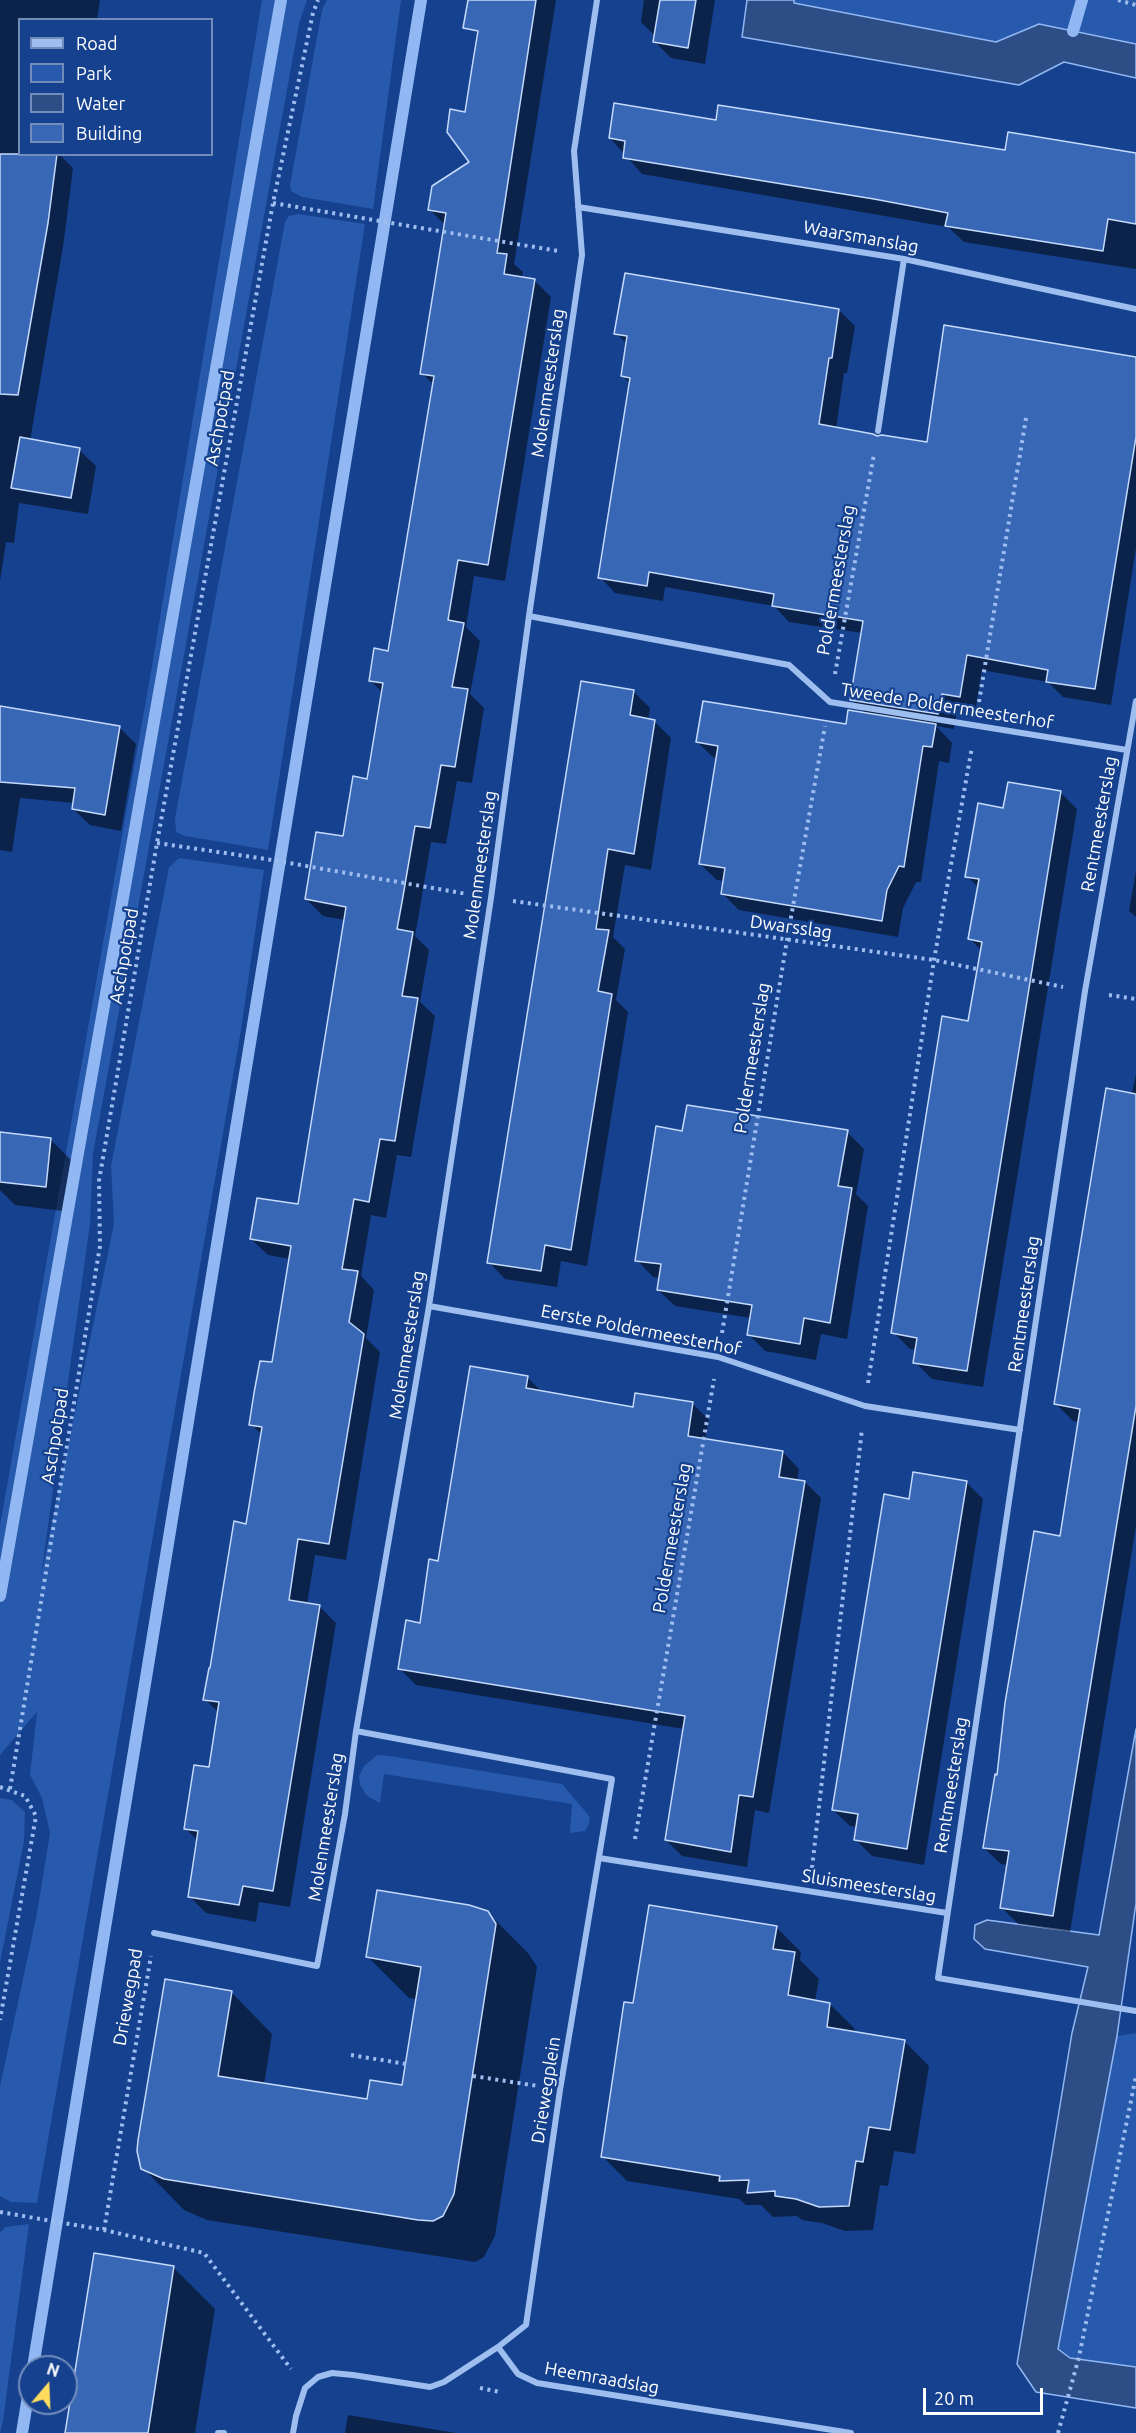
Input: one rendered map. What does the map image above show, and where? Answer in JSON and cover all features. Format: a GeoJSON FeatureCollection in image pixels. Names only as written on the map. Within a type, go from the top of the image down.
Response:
{"type":"FeatureCollection","features":[{"type":"Feature","properties":{"kind":"street","name":"Molenmeesterslag"},"geometry":{"type":"LineString","coordinates":[[317,1966],[345,1814],[356,1731],[429,1306],[491,898],[529,616],[582,255],[574,151],[597,0]]}},
{"type":"Feature","properties":{"kind":"street","name":"Waarsmanslag"},"geometry":{"type":"LineString","coordinates":[[578,207],[904,259],[1136,309]]}},
{"type":"Feature","properties":{"kind":"street"},"geometry":{"type":"LineString","coordinates":[[878,431],[904,259]]}},
{"type":"Feature","properties":{"kind":"street","name":"Tweede Poldermeesterhof"},"geometry":{"type":"LineString","coordinates":[[529,616],[789,665],[830,702],[1127,750]]}},
{"type":"Feature","properties":{"kind":"street","name":"Rentmeesterslag"},"geometry":{"type":"LineString","coordinates":[[947,1913],[1085,991],[1136,701]]}},
{"type":"Feature","properties":{"kind":"street","name":"Eerste Poldermeesterhof"},"geometry":{"type":"LineString","coordinates":[[429,1306],[718,1357],[865,1406],[1020,1430]]}},
{"type":"Feature","properties":{"kind":"street","name":"Molenmeesterslag"},"geometry":{"type":"LineString","coordinates":[[356,1731],[612,1779],[599,1858]]}},
{"type":"Feature","properties":{"kind":"street"},"geometry":{"type":"LineString","coordinates":[[599,1858],[631,1863]]}},
{"type":"Feature","properties":{"kind":"street","name":"Driewegplein"},"geometry":{"type":"LineString","coordinates":[[498,2347],[526,2325],[560,2090],[599,1858]]}},
{"type":"Feature","properties":{"kind":"street","name":"Sluismeesterslag"},"geometry":{"type":"LineString","coordinates":[[631,1863],[947,1913],[938,1978],[1136,2011]]}},
{"type":"Feature","properties":{"kind":"street","name":"Driewegpad"},"geometry":{"type":"LineString","coordinates":[[154,1933],[317,1966]]}},
{"type":"Feature","properties":{"kind":"street"},"geometry":{"type":"LineString","coordinates":[[293,2433],[305,2388],[318,2377],[332,2373],[430,2387],[444,2382],[498,2347]]}},
{"type":"Feature","properties":{"kind":"street","name":"Heemraadslag"},"geometry":{"type":"LineString","coordinates":[[498,2347],[518,2374],[537,2383],[851,2433]]}},
{"type":"Feature","properties":{"kind":"street"},"geometry":{"type":"LineString","coordinates":[[218,2433],[224,2433]]}},
{"type":"Feature","properties":{"kind":"path","name":"Aschpotpad"},"geometry":{"type":"LineString","coordinates":[[10,1789],[100,1246],[99,1181],[157,843],[273,203],[313,13],[318,0]]}},
{"type":"Feature","properties":{"kind":"path"},"geometry":{"type":"LineString","coordinates":[[1118,0],[1136,4]]}},
{"type":"Feature","properties":{"kind":"path"},"geometry":{"type":"LineString","coordinates":[[273,203],[582,255]]}},
{"type":"Feature","properties":{"kind":"path"},"geometry":{"type":"LineString","coordinates":[[810,1892],[865,1406],[934,960],[1026,418]]}},
{"type":"Feature","properties":{"kind":"path","name":"Poldermeesterslag"},"geometry":{"type":"LineString","coordinates":[[631,1863],[787,940],[878,431]]}},
{"type":"Feature","properties":{"kind":"path"},"geometry":{"type":"LineString","coordinates":[[157,843],[266,859],[491,898]]}},
{"type":"Feature","properties":{"kind":"path","name":"Dwarsslag"},"geometry":{"type":"LineString","coordinates":[[491,898],[934,960],[1085,991]]}},
{"type":"Feature","properties":{"kind":"path"},"geometry":{"type":"LineString","coordinates":[[0,1787],[25,1796],[36,1816],[0,2020]]}},
{"type":"Feature","properties":{"kind":"path","name":"Driewegpad"},"geometry":{"type":"LineString","coordinates":[[104,2230],[154,1933]]}},
{"type":"Feature","properties":{"kind":"path"},"geometry":{"type":"LineString","coordinates":[[351,2055],[406,2064]]}},
{"type":"Feature","properties":{"kind":"path"},"geometry":{"type":"LineString","coordinates":[[473,2076],[560,2090]]}},
{"type":"Feature","properties":{"kind":"path"},"geometry":{"type":"LineString","coordinates":[[1058,2433],[1079,2357],[1136,2076]]}},
{"type":"Feature","properties":{"kind":"path"},"geometry":{"type":"LineString","coordinates":[[0,2212],[104,2230],[204,2253],[305,2388]]}},
{"type":"Feature","properties":{"kind":"path"},"geometry":{"type":"LineString","coordinates":[[444,2382],[501,2392],[537,2383]]}},
{"type":"Feature","properties":{"kind":"green space"},"geometry":{"type":"Polygon","coordinates":[[[262,0],[307,0],[299,24],[93,1154],[90,1224],[41,1576],[114,1224],[111,1166],[169,867],[179,858],[264,870],[241,1030],[37,2203],[11,2202],[0,2196],[0,2087],[37,1913],[50,1833],[42,1798],[30,1775],[37,1712],[0,1755],[0,1525],[152,666],[262,0]]]}},
{"type":"Feature","properties":{"kind":"green space"},"geometry":{"type":"Polygon","coordinates":[[[327,0],[401,0],[373,209],[302,197],[291,191],[290,185],[322,10],[327,0]]]}},
{"type":"Feature","properties":{"kind":"green space"},"geometry":{"type":"Polygon","coordinates":[[[794,0],[1136,0],[1136,44],[1039,24],[996,43],[794,3],[794,0]]]}},
{"type":"Feature","properties":{"kind":"green space"},"geometry":{"type":"Polygon","coordinates":[[[298,214],[365,224],[268,850],[185,836],[176,832],[175,818],[285,222],[289,216],[298,214]]]}},
{"type":"Feature","properties":{"kind":"green space"},"geometry":{"type":"Polygon","coordinates":[[[377,1755],[562,1784],[590,1817],[589,1824],[585,1831],[570,1833],[572,1804],[384,1774],[380,1803],[367,1796],[360,1785],[359,1776],[364,1766],[377,1755]]]}},
{"type":"Feature","properties":{"kind":"green space"},"geometry":{"type":"Polygon","coordinates":[[[0,1798],[12,1800],[25,1812],[24,1841],[0,1963],[0,1798]]]}},
{"type":"Feature","properties":{"kind":"green space"},"geometry":{"type":"Polygon","coordinates":[[[1136,2033],[1136,2367],[1069,2358],[1058,2349],[1117,2036],[1136,2033]]]}},
{"type":"Feature","properties":{"kind":"green space"},"geometry":{"type":"Polygon","coordinates":[[[29,2224],[0,2433],[0,2233],[5,2227],[29,2224]]]}},
{"type":"Feature","properties":{"kind":"water"},"geometry":{"type":"Polygon","coordinates":[[[747,0],[794,0],[794,3],[996,42],[1039,24],[1136,44],[1136,78],[1064,62],[1019,85],[742,37],[747,0]]]}},
{"type":"Feature","properties":{"kind":"water"},"geometry":{"type":"Polygon","coordinates":[[[1136,1729],[1136,1903],[1117,2036],[1058,2349],[1070,2358],[1136,2367],[1136,2408],[1036,2392],[1017,2364],[1072,2033],[1088,1967],[985,1949],[974,1939],[975,1925],[987,1920],[1099,1935],[1136,1729]]]}},
{"type":"Feature","properties":{"kind":"building"},"geometry":{"type":"Polygon","coordinates":[[[468,0],[536,0],[497,253],[507,254],[504,274],[535,279],[488,565],[458,560],[448,620],[464,623],[452,687],[468,689],[455,767],[441,765],[430,828],[415,826],[397,929],[413,932],[402,996],[418,998],[395,1141],[380,1139],[369,1202],[354,1199],[342,1269],[358,1271],[349,1322],[364,1334],[329,1544],[298,1539],[289,1600],[320,1605],[273,1891],[243,1886],[239,1905],[188,1897],[198,1831],[184,1829],[194,1765],[209,1767],[219,1702],[203,1700],[234,1521],[246,1524],[262,1427],[249,1425],[254,1393],[260,1361],[272,1362],[291,1246],[250,1239],[257,1198],[298,1204],[346,907],[305,899],[316,832],[343,836],[353,776],[367,779],[383,683],[369,681],[374,648],[388,651],[434,376],[420,374],[446,213],[428,210],[432,186],[469,162],[447,132],[450,109],[465,112],[478,31],[463,28],[468,0]]]}},
{"type":"Feature","properties":{"kind":"building"},"geometry":{"type":"Polygon","coordinates":[[[660,0],[696,0],[688,48],[653,42],[660,0]]]}},
{"type":"Feature","properties":{"kind":"building"},"geometry":{"type":"Polygon","coordinates":[[[614,103],[716,120],[718,105],[1005,150],[1008,132],[1136,153],[1136,224],[1108,219],[1103,251],[945,226],[948,213],[623,158],[625,141],[609,138],[614,103]]]}},
{"type":"Feature","properties":{"kind":"building"},"geometry":{"type":"Polygon","coordinates":[[[0,154],[57,156],[48,223],[18,395],[0,394],[0,154]]]}},
{"type":"Feature","properties":{"kind":"building"},"geometry":{"type":"Polygon","coordinates":[[[625,273],[839,309],[819,424],[877,436],[927,442],[944,325],[1136,357],[1136,437],[1095,689],[1046,682],[1048,670],[967,655],[960,697],[942,694],[938,714],[850,700],[863,621],[772,606],[774,594],[649,572],[647,586],[598,578],[630,378],[621,376],[627,336],[614,334],[625,273]]]}},
{"type":"Feature","properties":{"kind":"building"},"geometry":{"type":"Polygon","coordinates":[[[20,437],[80,448],[71,498],[11,488],[20,437]]]}},
{"type":"Feature","properties":{"kind":"building"},"geometry":{"type":"Polygon","coordinates":[[[581,681],[634,690],[630,715],[655,720],[634,854],[608,849],[596,929],[609,930],[598,991],[612,994],[571,1250],[545,1245],[541,1271],[487,1263],[581,681]]]}},
{"type":"Feature","properties":{"kind":"building"},"geometry":{"type":"Polygon","coordinates":[[[703,701],[846,724],[848,710],[936,724],[932,747],[923,746],[904,867],[899,866],[887,890],[882,921],[721,894],[725,868],[699,864],[718,746],[696,742],[703,701]]]}},
{"type":"Feature","properties":{"kind":"building"},"geometry":{"type":"Polygon","coordinates":[[[0,706],[120,726],[105,815],[72,809],[75,788],[0,782],[0,706]]]}},
{"type":"Feature","properties":{"kind":"building"},"geometry":{"type":"Polygon","coordinates":[[[1008,782],[1061,791],[967,1371],[913,1363],[917,1338],[891,1333],[942,1016],[968,1021],[982,942],[968,939],[979,879],[965,877],[978,803],[1003,808],[1008,782]]]}},
{"type":"Feature","properties":{"kind":"building"},"geometry":{"type":"Polygon","coordinates":[[[1106,1088],[1136,1094],[1136,1406],[1053,1916],[1000,1908],[1009,1851],[983,1848],[995,1774],[997,1775],[1005,1703],[1034,1531],[1060,1536],[1080,1409],[1054,1404],[1106,1088]]]}},
{"type":"Feature","properties":{"kind":"building"},"geometry":{"type":"Polygon","coordinates":[[[687,1105],[848,1130],[838,1186],[852,1188],[830,1323],[804,1318],[800,1344],[747,1335],[752,1305],[657,1290],[661,1264],[635,1261],[656,1126],[682,1131],[687,1105]]]}},
{"type":"Feature","properties":{"kind":"building"},"geometry":{"type":"Polygon","coordinates":[[[0,1132],[51,1138],[46,1187],[0,1182],[0,1132]]]}},
{"type":"Feature","properties":{"kind":"building"},"geometry":{"type":"Polygon","coordinates":[[[470,1366],[528,1376],[526,1388],[633,1407],[635,1393],[693,1402],[688,1436],[783,1451],[779,1477],[805,1481],[753,1797],[739,1795],[731,1852],[665,1840],[685,1716],[398,1669],[406,1620],[420,1623],[429,1559],[438,1561],[470,1366]]]}},
{"type":"Feature","properties":{"kind":"building"},"geometry":{"type":"Polygon","coordinates":[[[913,1472],[967,1481],[907,1849],[854,1840],[858,1814],[832,1810],[884,1494],[909,1499],[913,1472]]]}},
{"type":"Feature","properties":{"kind":"building"},"geometry":{"type":"Polygon","coordinates":[[[377,1890],[469,1905],[488,1911],[496,1924],[454,2194],[443,2216],[433,2221],[418,2220],[164,2179],[141,2169],[137,2151],[138,2140],[165,1979],[232,1991],[218,2076],[367,2099],[370,2080],[402,2085],[421,1967],[366,1957],[377,1890]]]}},
{"type":"Feature","properties":{"kind":"building"},"geometry":{"type":"Polygon","coordinates":[[[649,1905],[777,1926],[773,1949],[795,1952],[788,1995],[830,2003],[827,2027],[905,2040],[890,2130],[869,2127],[863,2162],[856,2161],[849,2206],[819,2207],[796,2199],[775,2196],[775,2191],[747,2193],[749,2180],[719,2181],[720,2176],[601,2157],[624,2002],[633,2003],[649,1905]]]}},
{"type":"Feature","properties":{"kind":"building"},"geometry":{"type":"Polygon","coordinates":[[[94,2253],[174,2266],[148,2433],[65,2433],[68,2415],[78,2415],[78,2355],[94,2253]]]}},
{"type":"Feature","properties":{"kind":"waterway"},"geometry":{"type":"LineString","coordinates":[[0,1596],[281,0]]}},
{"type":"Feature","properties":{"kind":"waterway"},"geometry":{"type":"LineString","coordinates":[[35,2355],[421,0]]}},
{"type":"Feature","properties":{"kind":"waterway"},"geometry":{"type":"LineString","coordinates":[[1073,31],[1082,0]]}},
{"type":"Feature","properties":{"kind":"waterway"},"geometry":{"type":"LineString","coordinates":[[22,2433],[25,2415]]}}]}
